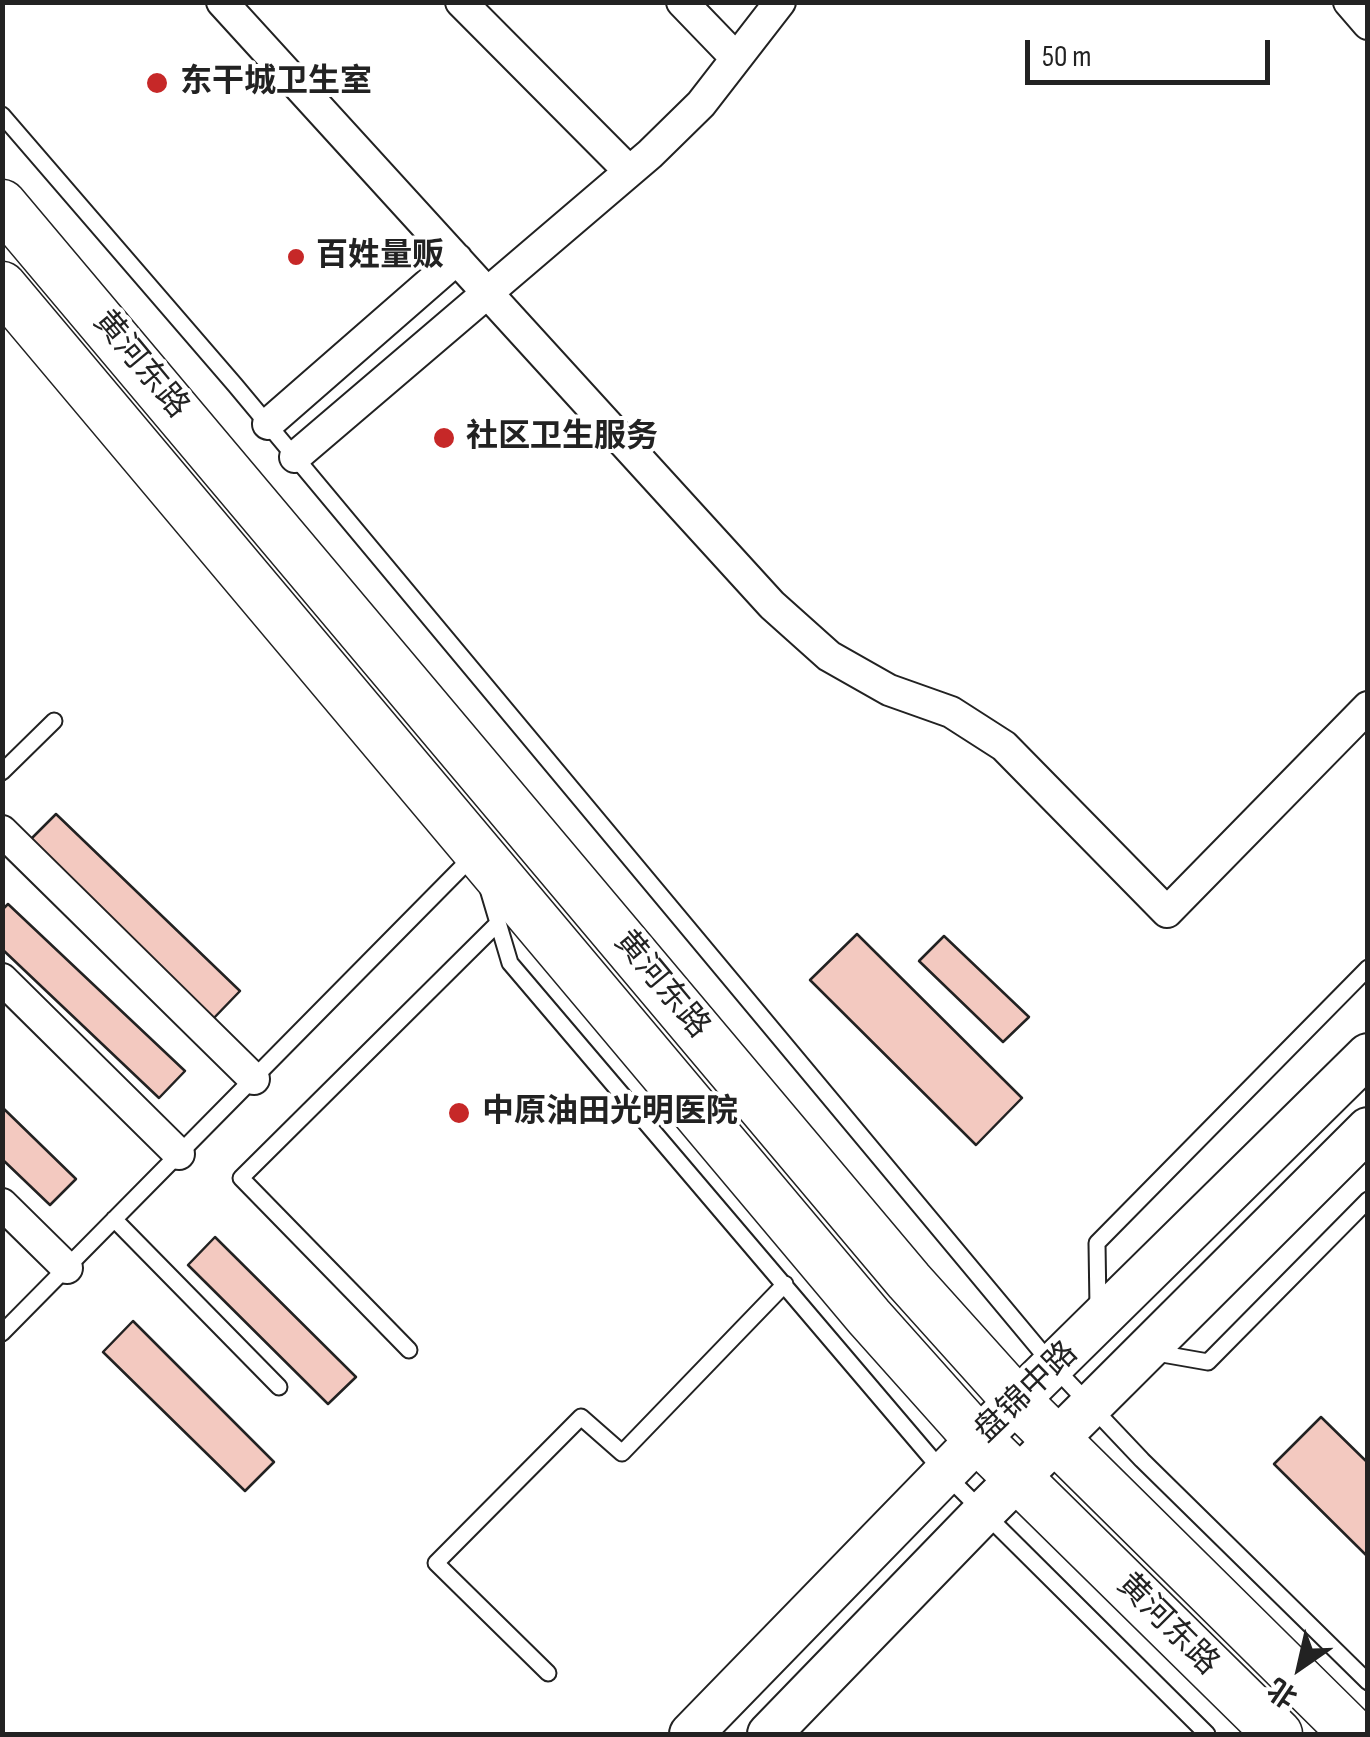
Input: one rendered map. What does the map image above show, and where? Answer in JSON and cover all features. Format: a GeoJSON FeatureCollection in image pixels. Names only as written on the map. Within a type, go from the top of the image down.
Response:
{"type":"FeatureCollection","features":[{"type":"Feature","properties":{"kind":"main road","name":"黄河东路"},"geometry":{"type":"LineString","coordinates":[[2,204],[909,1282],[1017,1400],[1354,1734]]}},
{"type":"Feature","properties":{"kind":"main road","name":"黄河东路"},"geometry":{"type":"LineString","coordinates":[[2,286],[856,1302],[978,1439],[1278,1734]]}},
{"type":"Feature","properties":{"kind":"street"},"geometry":{"type":"LineString","coordinates":[[222,2],[772,605],[829,656],[889,690],[950,712],[1004,746],[1166,912],[1368,707]]}},
{"type":"Feature","properties":{"kind":"street"},"geometry":{"type":"LineString","coordinates":[[461,2],[629,172]]}},
{"type":"Feature","properties":{"kind":"street"},"geometry":{"type":"LineString","coordinates":[[682,2],[736,58]]}},
{"type":"Feature","properties":{"kind":"street"},"geometry":{"type":"LineString","coordinates":[[295,457],[629,172],[700,104],[780,2]]}},
{"type":"Feature","properties":{"kind":"street"},"geometry":{"type":"LineString","coordinates":[[1350,2],[1368,24]]}},
{"type":"Feature","properties":{"kind":"street"},"geometry":{"type":"LineString","coordinates":[[268,424],[457,258]]}},
{"type":"Feature","properties":{"kind":"street"},"geometry":{"type":"LineString","coordinates":[[2,831],[254,1078]]}},
{"type":"Feature","properties":{"kind":"street"},"geometry":{"type":"LineString","coordinates":[[2,978],[179,1154]]}},
{"type":"Feature","properties":{"kind":"street","name":"盘锦中路"},"geometry":{"type":"LineString","coordinates":[[691,1734],[944,1473],[1368,1056]]}},
{"type":"Feature","properties":{"kind":"street","name":"盘锦中路"},"geometry":{"type":"LineString","coordinates":[[770,1734],[984,1512],[1368,1129]]}},
{"type":"Feature","properties":{"kind":"street"},"geometry":{"type":"LineString","coordinates":[[2,1204],[67,1268]]}},
{"type":"Feature","properties":{"kind":"lane"},"geometry":{"type":"LineString","coordinates":[[2,115],[268,424],[1054,1367],[1368,1682]]}},
{"type":"Feature","properties":{"kind":"lane"},"geometry":{"type":"LineString","coordinates":[[2,772],[54,720]]}},
{"type":"Feature","properties":{"kind":"lane"},"geometry":{"type":"LineString","coordinates":[[478,851],[510,962],[944,1473],[1208,1734]]}},
{"type":"Feature","properties":{"kind":"lane"},"geometry":{"type":"LineString","coordinates":[[2,1333],[478,851]]}},
{"type":"Feature","properties":{"kind":"lane"},"geometry":{"type":"LineString","coordinates":[[409,1350],[241,1178],[496,924]]}},
{"type":"Feature","properties":{"kind":"lane"},"geometry":{"type":"LineString","coordinates":[[1099,1323],[1096,1243],[1368,968]]}},
{"type":"Feature","properties":{"kind":"lane"},"geometry":{"type":"LineString","coordinates":[[1146,1352],[1208,1362],[1368,1200]]}},
{"type":"Feature","properties":{"kind":"lane"},"geometry":{"type":"LineString","coordinates":[[114,1220],[279,1387]]}},
{"type":"Feature","properties":{"kind":"lane"},"geometry":{"type":"LineString","coordinates":[[548,1674],[436,1563],[582,1418],[622,1453],[785,1284]]}},
{"type":"Feature","properties":{"kind":"building"},"geometry":{"type":"Polygon","coordinates":[[[56,814],[240,991],[212,1020],[29,841],[56,814]]]}},
{"type":"Feature","properties":{"kind":"building"},"geometry":{"type":"Polygon","coordinates":[[[8,904],[185,1071],[159,1098],[2,949],[2,910],[8,904]]]}},
{"type":"Feature","properties":{"kind":"building"},"geometry":{"type":"Polygon","coordinates":[[[857,934],[1022,1098],[976,1145],[810,980],[857,934]]]}},
{"type":"Feature","properties":{"kind":"building"},"geometry":{"type":"Polygon","coordinates":[[[944,936],[1029,1017],[1003,1042],[919,961],[944,936]]]}},
{"type":"Feature","properties":{"kind":"building"},"geometry":{"type":"Polygon","coordinates":[[[2,1107],[76,1179],[50,1205],[2,1159],[2,1107]]]}},
{"type":"Feature","properties":{"kind":"building"},"geometry":{"type":"Polygon","coordinates":[[[215,1237],[356,1377],[328,1404],[188,1265],[215,1237]]]}},
{"type":"Feature","properties":{"kind":"building"},"geometry":{"type":"Polygon","coordinates":[[[133,1321],[274,1462],[245,1491],[103,1352],[133,1321]]]}},
{"type":"Feature","properties":{"kind":"building"},"geometry":{"type":"Polygon","coordinates":[[[1321,1417],[1368,1463],[1368,1557],[1274,1464],[1321,1417]]]}},
{"type":"Feature","properties":{"kind":"place","name":"东干城卫生室"},"geometry":{"type":"Point","coordinates":[157,83]}},
{"type":"Feature","properties":{"kind":"place","name":"百姓量贩"},"geometry":{"type":"Point","coordinates":[296,257]}},
{"type":"Feature","properties":{"kind":"place","name":"社区卫生服务"},"geometry":{"type":"Point","coordinates":[444,438]}},
{"type":"Feature","properties":{"kind":"place","name":"中原油田光明医院"},"geometry":{"type":"Point","coordinates":[459,1113]}}]}
